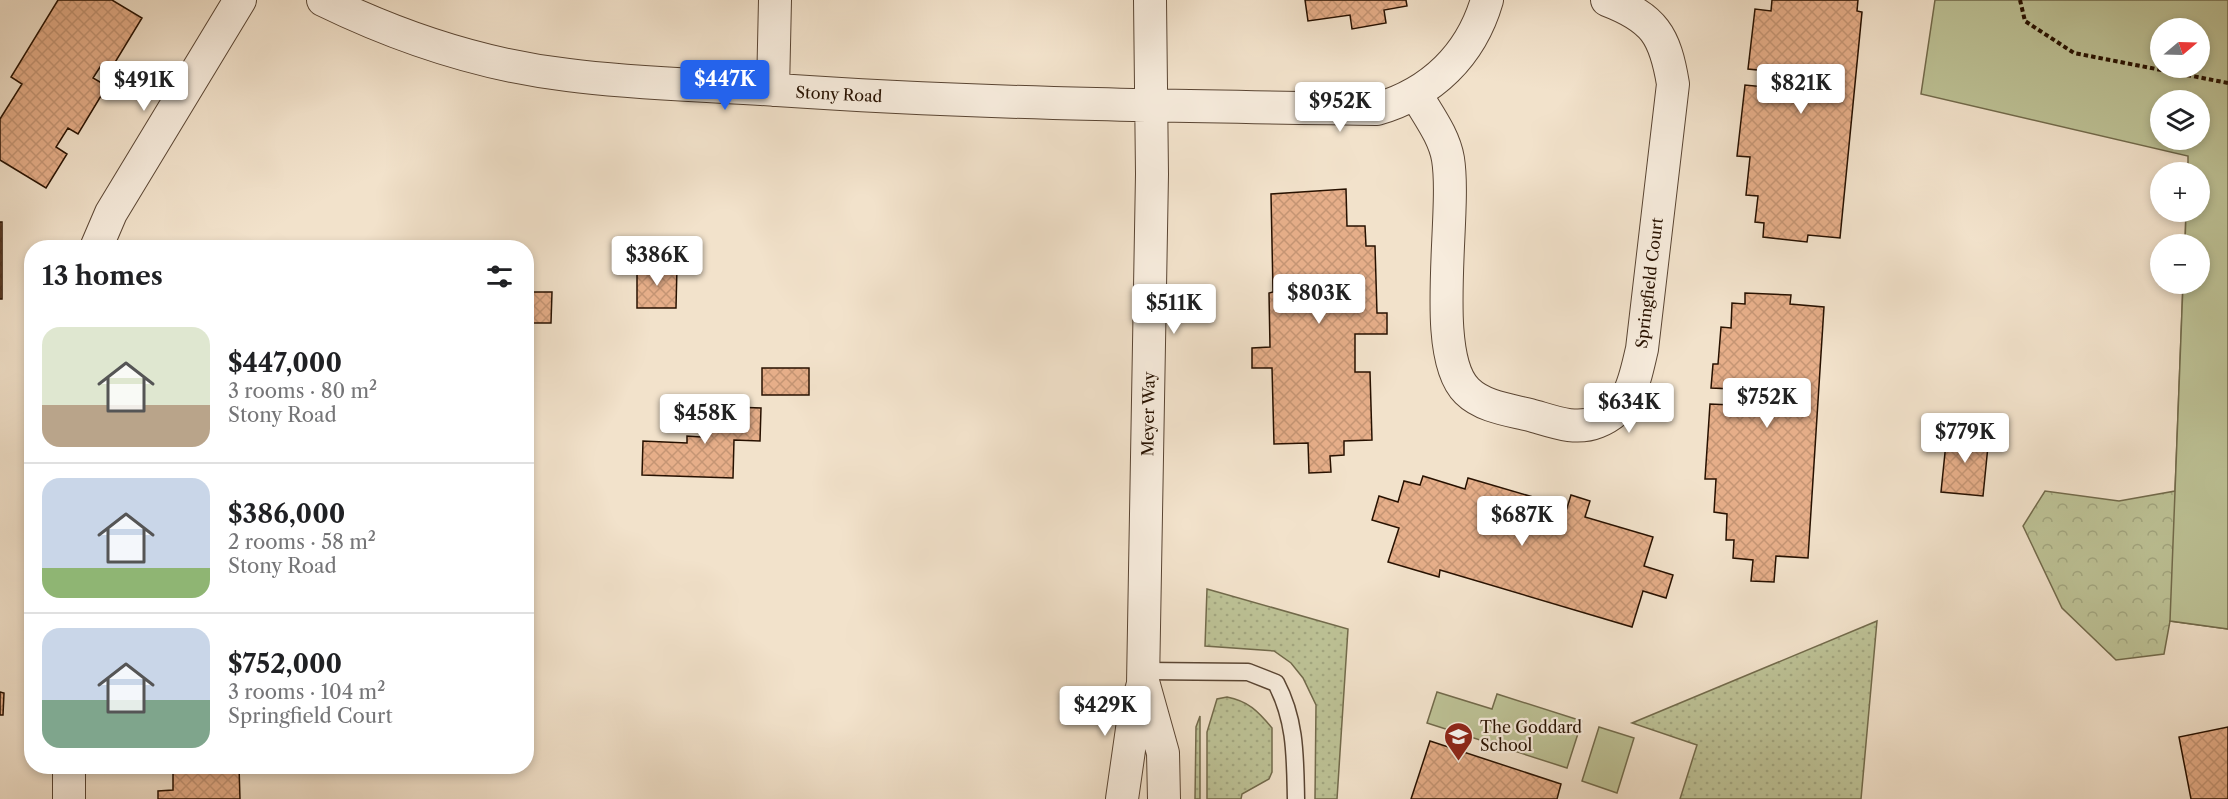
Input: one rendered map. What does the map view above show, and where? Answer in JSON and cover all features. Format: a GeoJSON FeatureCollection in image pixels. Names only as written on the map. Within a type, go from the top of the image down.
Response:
{"type":"FeatureCollection","features":[{"type":"Feature","properties":{"kind":"street"},"geometry":{"type":"LineString","coordinates":[[99,240],[111,213],[240,0]]}},
{"type":"Feature","properties":{"kind":"street","name":"Stony Road"},"geometry":{"type":"LineString","coordinates":[[323,0],[414,39],[516,67],[569,75],[773,90],[1023,102],[1377,109],[1416,94],[1449,68],[1473,35],[1487,0]]}},
{"type":"Feature","properties":{"kind":"street"},"geometry":{"type":"LineString","coordinates":[[773,90],[775,0]]}},
{"type":"Feature","properties":{"kind":"street","name":"Meyer Way"},"geometry":{"type":"LineString","coordinates":[[1122,799],[1134,715],[1144,678],[1152,105],[1150,0]]}},
{"type":"Feature","properties":{"kind":"street","name":"Springfield Court"},"geometry":{"type":"LineString","coordinates":[[1416,94],[1442,139],[1448,158],[1450,191],[1447,325],[1455,376],[1468,392],[1489,404],[1574,427],[1594,423],[1616,413],[1632,391],[1642,349],[1673,84],[1669,57],[1656,30],[1629,9],[1607,0]]}},
{"type":"Feature","properties":{"kind":"street","name":"Meyer Way"},"geometry":{"type":"LineString","coordinates":[[1144,678],[1163,753],[1164,799]]}},
{"type":"Feature","properties":{"kind":"street"},"geometry":{"type":"LineString","coordinates":[[69,774],[69,799]]}},
{"type":"Feature","properties":{"kind":"lane"},"geometry":{"type":"LineString","coordinates":[[1144,678],[1248,672],[1276,683],[1288,706],[1295,739],[1296,799]]}},
{"type":"Feature","properties":{"kind":"path"},"geometry":{"type":"LineString","coordinates":[[2020,0],[2025,21],[2074,53],[2228,82]]}},
{"type":"Feature","properties":{"kind":"green space"},"geometry":{"type":"Polygon","coordinates":[[[1935,0],[2228,0],[2228,629],[2170,621],[2183,294],[2210,294],[2210,234],[2185,234],[2186,222],[2210,222],[2210,162],[2188,162],[2188,156],[2162,150],[2210,150],[2210,90],[2150,90],[2150,147],[1921,94],[1935,0]]]}},
{"type":"Feature","properties":{"kind":"green space"},"geometry":{"type":"Polygon","coordinates":[[[2228,165],[2228,629],[2170,621],[2164,654],[2116,660],[2062,608],[2023,526],[2045,491],[2119,501],[2175,491],[2183,294],[2210,294],[2210,234],[2185,234],[2186,222],[2210,222],[2210,168],[2228,165]]]}},
{"type":"Feature","properties":{"kind":"green space"},"geometry":{"type":"Polygon","coordinates":[[[1207,589],[1348,629],[1337,799],[1315,799],[1316,705],[1303,678],[1291,663],[1274,651],[1205,646],[1207,589]]]}},
{"type":"Feature","properties":{"kind":"green space"},"geometry":{"type":"Polygon","coordinates":[[[1877,621],[1861,799],[1680,799],[1697,745],[1632,723],[1877,621]]]}},
{"type":"Feature","properties":{"kind":"green space"},"geometry":{"type":"Polygon","coordinates":[[[1437,692],[1492,709],[1497,694],[1582,721],[1567,768],[1427,723],[1437,692]]]}},
{"type":"Feature","properties":{"kind":"green space"},"geometry":{"type":"Polygon","coordinates":[[[1227,697],[1241,701],[1252,708],[1272,728],[1272,772],[1269,779],[1242,794],[1241,799],[1207,799],[1207,732],[1217,699],[1227,697]]]}},
{"type":"Feature","properties":{"kind":"green space"},"geometry":{"type":"Polygon","coordinates":[[[1200,716],[1200,799],[1195,799],[1196,727],[1200,716]]]}},
{"type":"Feature","properties":{"kind":"green space"},"geometry":{"type":"Polygon","coordinates":[[[1599,727],[1634,738],[1617,793],[1582,781],[1599,727]]]}},
{"type":"Feature","properties":{"kind":"building"},"geometry":{"type":"Polygon","coordinates":[[[58,0],[112,0],[142,18],[111,69],[102,64],[93,78],[107,86],[78,134],[68,128],[56,147],[67,154],[46,188],[0,160],[0,119],[22,84],[11,77],[58,0]]]}},
{"type":"Feature","properties":{"kind":"building"},"geometry":{"type":"Polygon","coordinates":[[[1305,0],[1406,0],[1407,6],[1384,10],[1386,23],[1352,29],[1350,15],[1308,21],[1305,0]]]}},
{"type":"Feature","properties":{"kind":"building"},"geometry":{"type":"Polygon","coordinates":[[[1772,0],[1858,0],[1857,11],[1862,12],[1840,238],[1808,235],[1807,242],[1763,237],[1764,223],[1755,222],[1758,196],[1746,195],[1750,157],[1737,156],[1745,85],[1765,87],[1767,71],[1748,69],[1755,9],[1771,11],[1772,0]]]}},
{"type":"Feature","properties":{"kind":"building"},"geometry":{"type":"Polygon","coordinates":[[[1346,189],[1347,226],[1365,226],[1366,246],[1375,246],[1377,313],[1387,313],[1387,334],[1355,334],[1355,372],[1370,372],[1372,440],[1344,441],[1344,455],[1330,456],[1331,472],[1309,473],[1308,443],[1274,444],[1272,368],[1252,368],[1252,348],[1270,347],[1269,293],[1273,292],[1271,194],[1346,189]]]}},
{"type":"Feature","properties":{"kind":"building"},"geometry":{"type":"Polygon","coordinates":[[[0,222],[2,222],[2,299],[0,299],[0,222]]]}},
{"type":"Feature","properties":{"kind":"building"},"geometry":{"type":"Polygon","coordinates":[[[637,266],[677,266],[676,308],[637,308],[637,266]]]}},
{"type":"Feature","properties":{"kind":"building"},"geometry":{"type":"Polygon","coordinates":[[[534,292],[552,292],[551,323],[534,323],[534,292]]]}},
{"type":"Feature","properties":{"kind":"building"},"geometry":{"type":"Polygon","coordinates":[[[1745,293],[1791,295],[1790,304],[1824,307],[1808,558],[1776,556],[1774,582],[1751,581],[1753,560],[1733,558],[1734,540],[1726,540],[1727,514],[1714,512],[1716,479],[1705,479],[1710,404],[1732,405],[1733,389],[1711,388],[1713,364],[1718,364],[1721,327],[1731,328],[1732,303],[1745,304],[1745,293]]]}},
{"type":"Feature","properties":{"kind":"building"},"geometry":{"type":"Polygon","coordinates":[[[762,368],[809,368],[809,395],[762,395],[762,368]]]}},
{"type":"Feature","properties":{"kind":"building"},"geometry":{"type":"Polygon","coordinates":[[[703,406],[761,408],[760,441],[734,440],[733,478],[642,475],[643,441],[687,443],[687,436],[701,437],[703,406]]]}},
{"type":"Feature","properties":{"kind":"building"},"geometry":{"type":"Polygon","coordinates":[[[1947,433],[1989,436],[1983,496],[1941,492],[1947,433]]]}},
{"type":"Feature","properties":{"kind":"building"},"geometry":{"type":"Polygon","coordinates":[[[1423,476],[1465,489],[1468,478],[1550,502],[1545,519],[1562,524],[1571,495],[1590,501],[1585,517],[1653,537],[1644,566],[1673,575],[1666,598],[1643,591],[1632,627],[1440,570],[1439,577],[1388,562],[1399,528],[1372,520],[1379,496],[1398,502],[1404,481],[1420,485],[1423,476]]]}},
{"type":"Feature","properties":{"kind":"building"},"geometry":{"type":"Polygon","coordinates":[[[0,692],[4,693],[3,715],[0,715],[0,692]]]}},
{"type":"Feature","properties":{"kind":"building"},"geometry":{"type":"Polygon","coordinates":[[[2228,727],[2228,799],[2191,799],[2179,737],[2228,727]]]}},
{"type":"Feature","properties":{"kind":"building","name":"The Goddard School"},"geometry":{"type":"Polygon","coordinates":[[[1430,741],[1561,784],[1557,799],[1411,799],[1430,741]]]}},
{"type":"Feature","properties":{"kind":"building"},"geometry":{"type":"Polygon","coordinates":[[[173,774],[239,774],[240,799],[158,799],[158,791],[173,790],[173,774]]]}},
{"type":"Feature","properties":{"kind":"place","name":"The Goddard School"},"geometry":{"type":"Point","coordinates":[1459,762]}}]}
